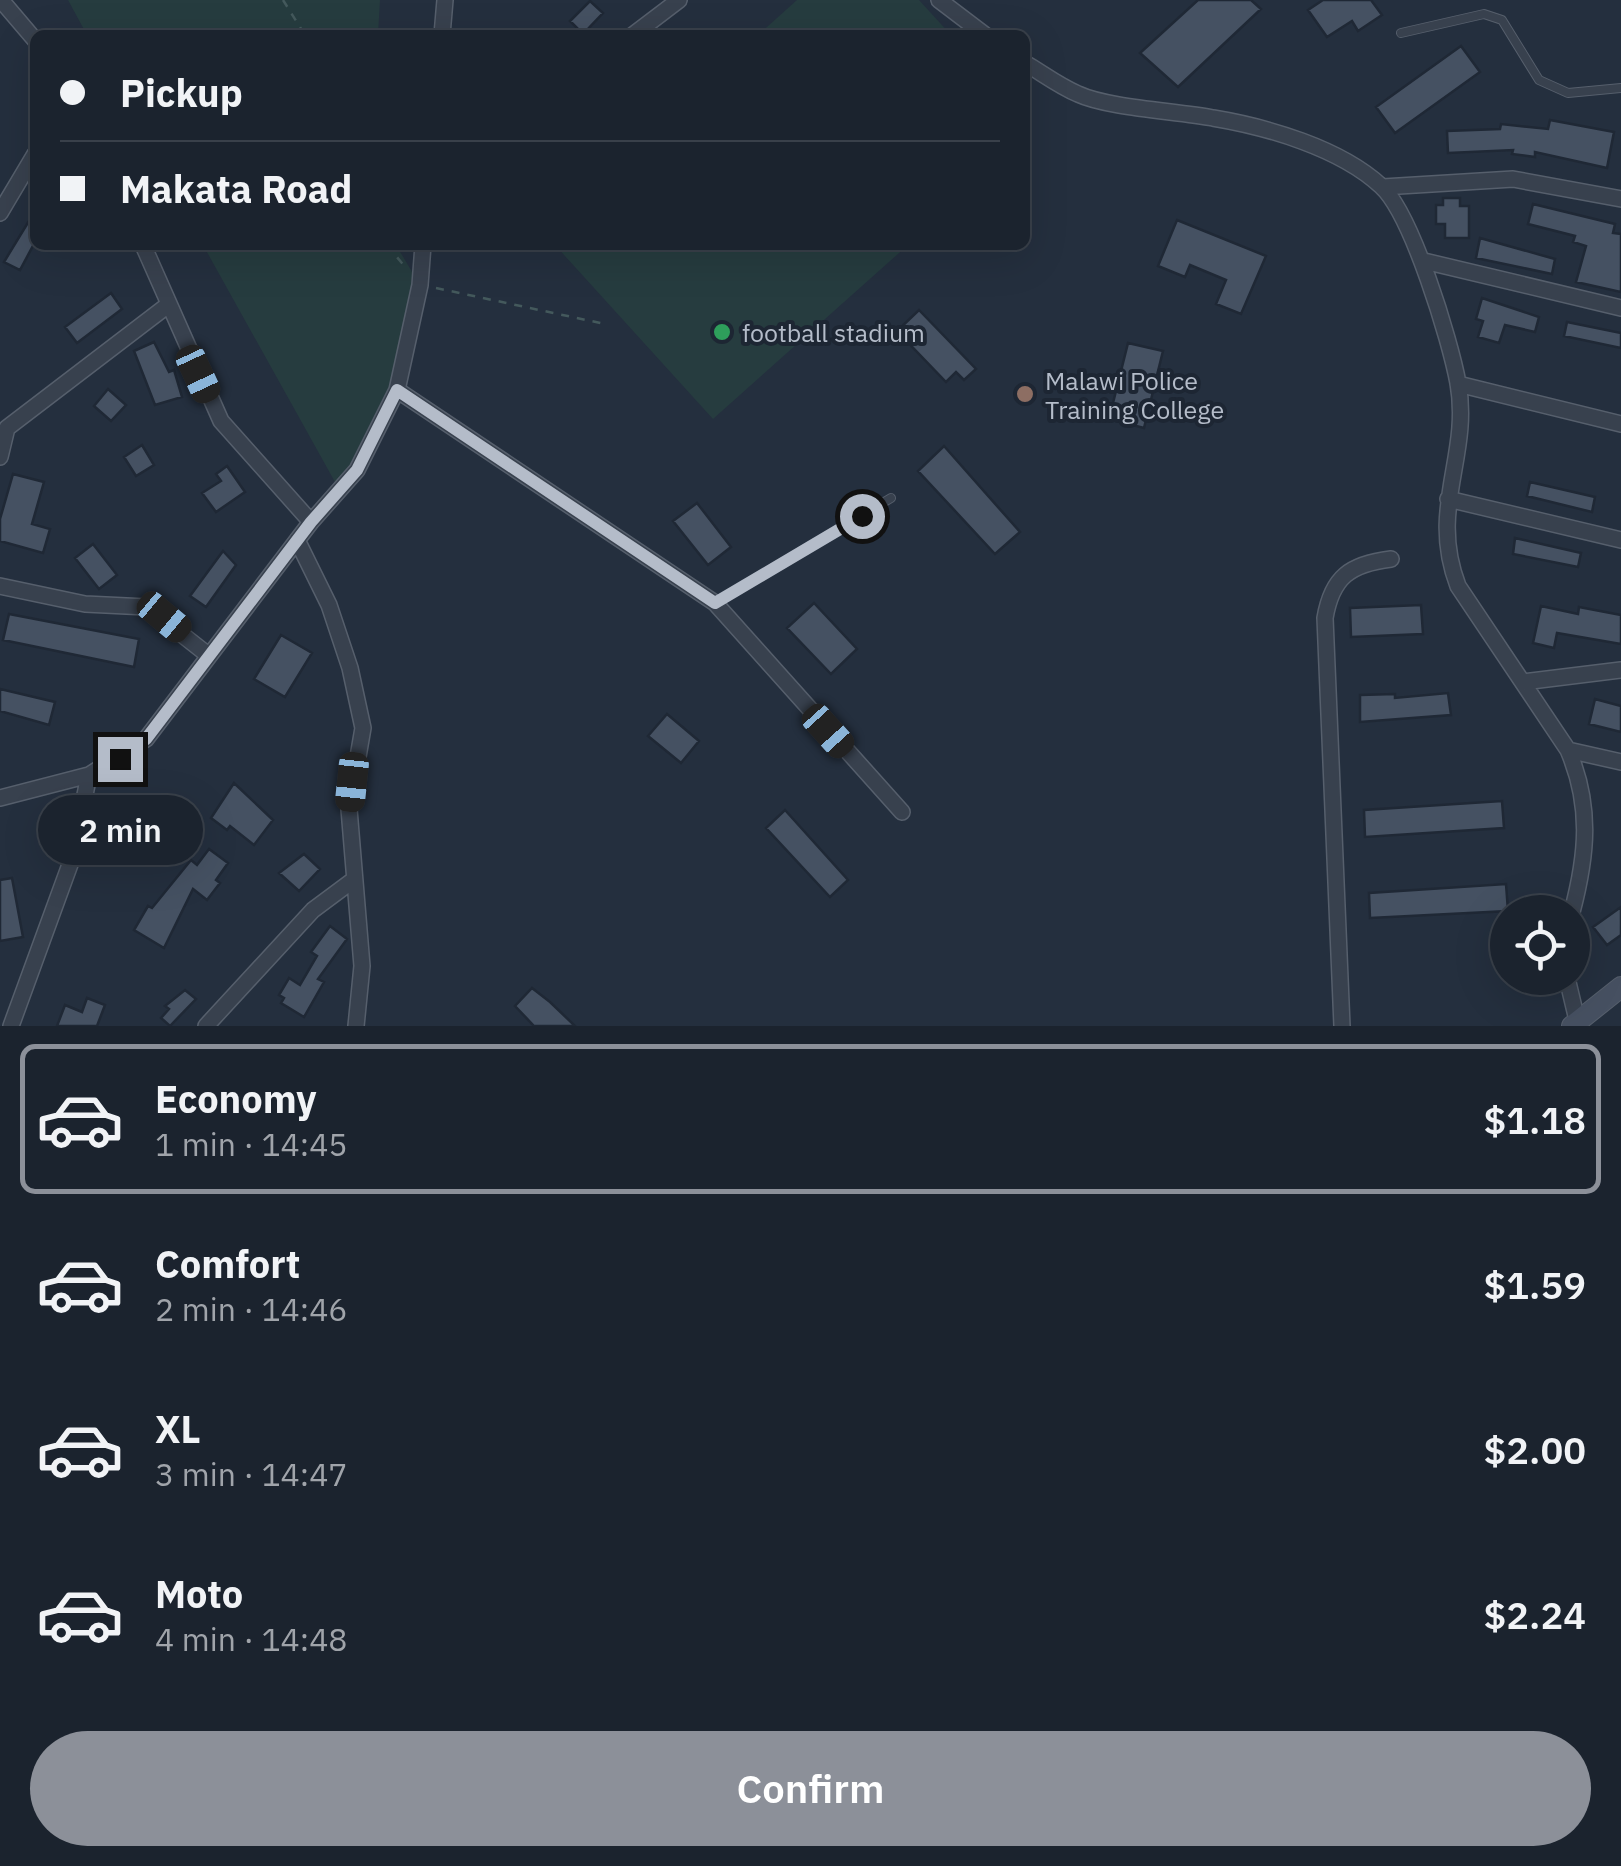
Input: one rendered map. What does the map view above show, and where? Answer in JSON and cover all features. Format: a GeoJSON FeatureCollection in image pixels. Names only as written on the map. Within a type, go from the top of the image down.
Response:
{"type":"FeatureCollection","features":[{"type":"Feature","properties":{"kind":"street"},"geometry":{"type":"LineString","coordinates":[[1,0],[30,34]]}},
{"type":"Feature","properties":{"kind":"street"},"geometry":{"type":"LineString","coordinates":[[442,30],[445,0]]}},
{"type":"Feature","properties":{"kind":"street"},"geometry":{"type":"LineString","coordinates":[[640,30],[678,0]]}},
{"type":"Feature","properties":{"kind":"street"},"geometry":{"type":"LineString","coordinates":[[939,0],[979,30]]}},
{"type":"Feature","properties":{"kind":"street"},"geometry":{"type":"LineString","coordinates":[[1030,65],[1080,96],[1218,118],[1305,141],[1382,186],[1424,261],[1458,384],[1460,424],[1444,540],[1458,586],[1568,750],[1580,780],[1587,854],[1576,895]]}},
{"type":"Feature","properties":{"kind":"street"},"geometry":{"type":"LineString","coordinates":[[0,213],[30,162]]}},
{"type":"Feature","properties":{"kind":"street"},"geometry":{"type":"LineString","coordinates":[[1382,186],[1513,179],[1621,199]]}},
{"type":"Feature","properties":{"kind":"street"},"geometry":{"type":"LineString","coordinates":[[144,250],[221,421],[311,522]]}},
{"type":"Feature","properties":{"kind":"street"},"geometry":{"type":"LineString","coordinates":[[0,798],[89,775],[146,739],[311,522],[357,470],[397,390],[420,285],[423,250]]}},
{"type":"Feature","properties":{"kind":"street"},"geometry":{"type":"LineString","coordinates":[[1424,261],[1621,308]]}},
{"type":"Feature","properties":{"kind":"street"},"geometry":{"type":"LineString","coordinates":[[0,457],[4,428],[168,305]]}},
{"type":"Feature","properties":{"kind":"street"},"geometry":{"type":"LineString","coordinates":[[1458,384],[1621,424]]}},
{"type":"Feature","properties":{"kind":"street"},"geometry":{"type":"LineString","coordinates":[[397,390],[715,603],[902,812]]}},
{"type":"Feature","properties":{"kind":"street"},"geometry":{"type":"LineString","coordinates":[[1448,500],[1621,540]]}},
{"type":"Feature","properties":{"kind":"street"},"geometry":{"type":"LineString","coordinates":[[297,540],[329,606],[359,702],[363,728],[349,809],[362,966],[356,1026]]}},
{"type":"Feature","properties":{"kind":"street"},"geometry":{"type":"LineString","coordinates":[[1342,1026],[1324,618],[1329,593],[1341,578],[1355,568],[1391,559]]}},
{"type":"Feature","properties":{"kind":"street"},"geometry":{"type":"LineString","coordinates":[[0,586],[85,604],[148,607],[208,655]]}},
{"type":"Feature","properties":{"kind":"street"},"geometry":{"type":"LineString","coordinates":[[1523,682],[1621,670]]}},
{"type":"Feature","properties":{"kind":"street"},"geometry":{"type":"LineString","coordinates":[[1568,750],[1621,762]]}},
{"type":"Feature","properties":{"kind":"street"},"geometry":{"type":"LineString","coordinates":[[11,1026],[72,859],[89,775]]}},
{"type":"Feature","properties":{"kind":"street"},"geometry":{"type":"LineString","coordinates":[[206,1026],[313,910],[352,881]]}},
{"type":"Feature","properties":{"kind":"street"},"geometry":{"type":"LineString","coordinates":[[1570,995],[1574,1023],[1621,988]]}},
{"type":"Feature","properties":{"kind":"lane"},"geometry":{"type":"LineString","coordinates":[[1401,33],[1484,14],[1502,20],[1539,80],[1568,93],[1621,88]]}},
{"type":"Feature","properties":{"kind":"lane"},"geometry":{"type":"LineString","coordinates":[[715,603],[891,498]]}},
{"type":"Feature","properties":{"kind":"path"},"geometry":{"type":"LineString","coordinates":[[283,0],[302,30]]}},
{"type":"Feature","properties":{"kind":"path"},"geometry":{"type":"LineString","coordinates":[[391,250],[420,285],[605,324]]}},
{"type":"Feature","properties":{"kind":"green space"},"geometry":{"type":"Polygon","coordinates":[[[68,0],[380,0],[378,30],[84,30],[68,0]]]}},
{"type":"Feature","properties":{"kind":"green space"},"geometry":{"type":"Polygon","coordinates":[[[797,0],[919,0],[946,30],[764,30],[797,0]]]}},
{"type":"Feature","properties":{"kind":"green space"},"geometry":{"type":"Polygon","coordinates":[[[206,250],[399,250],[420,285],[397,390],[340,491],[206,250]]]}},
{"type":"Feature","properties":{"kind":"green space","name":"football stadium"},"geometry":{"type":"Polygon","coordinates":[[[560,250],[902,250],[713,419],[560,250]]]}},
{"type":"Feature","properties":{"kind":"building"},"geometry":{"type":"Polygon","coordinates":[[[1198,0],[1251,0],[1261,9],[1178,87],[1140,53],[1198,0]]]}},
{"type":"Feature","properties":{"kind":"building"},"geometry":{"type":"Polygon","coordinates":[[[1323,0],[1371,0],[1382,15],[1358,31],[1352,21],[1327,37],[1308,10],[1323,0]]]}},
{"type":"Feature","properties":{"kind":"building"},"geometry":{"type":"Polygon","coordinates":[[[590,1],[603,13],[587,30],[579,30],[570,21],[590,1]]]}},
{"type":"Feature","properties":{"kind":"building"},"geometry":{"type":"Polygon","coordinates":[[[1461,46],[1480,72],[1395,133],[1376,107],[1461,46]]]}},
{"type":"Feature","properties":{"kind":"building"},"geometry":{"type":"Polygon","coordinates":[[[1550,120],[1614,132],[1607,168],[1535,152],[1535,157],[1512,154],[1513,150],[1448,153],[1447,131],[1500,129],[1501,124],[1548,129],[1550,120]]]}},
{"type":"Feature","properties":{"kind":"building"},"geometry":{"type":"Polygon","coordinates":[[[1443,198],[1460,198],[1460,206],[1469,206],[1469,238],[1445,238],[1445,224],[1436,224],[1436,205],[1443,205],[1443,198]]]}},
{"type":"Feature","properties":{"kind":"building"},"geometry":{"type":"Polygon","coordinates":[[[1533,204],[1615,224],[1613,233],[1621,234],[1621,292],[1576,282],[1586,246],[1573,242],[1575,236],[1528,224],[1533,204]]]}},
{"type":"Feature","properties":{"kind":"building"},"geometry":{"type":"Polygon","coordinates":[[[30,219],[31,250],[20,270],[4,262],[30,219]]]}},
{"type":"Feature","properties":{"kind":"building"},"geometry":{"type":"Polygon","coordinates":[[[1177,220],[1266,256],[1241,314],[1216,304],[1226,280],[1190,265],[1185,277],[1158,266],[1177,220]]]}},
{"type":"Feature","properties":{"kind":"building"},"geometry":{"type":"Polygon","coordinates":[[[1480,238],[1555,259],[1552,274],[1476,258],[1480,238]]]}},
{"type":"Feature","properties":{"kind":"building"},"geometry":{"type":"Polygon","coordinates":[[[111,293],[122,309],[77,343],[65,327],[111,293]]]}},
{"type":"Feature","properties":{"kind":"building"},"geometry":{"type":"Polygon","coordinates":[[[1482,298],[1539,317],[1535,332],[1505,325],[1499,343],[1478,337],[1483,321],[1476,319],[1482,298]]]}},
{"type":"Feature","properties":{"kind":"building"},"geometry":{"type":"Polygon","coordinates":[[[919,310],[976,369],[964,380],[956,372],[946,382],[897,331],[919,310]]]}},
{"type":"Feature","properties":{"kind":"building"},"geometry":{"type":"Polygon","coordinates":[[[1567,322],[1621,333],[1621,348],[1564,336],[1567,322]]]}},
{"type":"Feature","properties":{"kind":"building"},"geometry":{"type":"Polygon","coordinates":[[[154,342],[169,372],[174,370],[182,397],[155,405],[134,351],[154,342]]]}},
{"type":"Feature","properties":{"kind":"building"},"geometry":{"type":"Polygon","coordinates":[[[1128,343],[1163,351],[1144,428],[1109,419],[1128,343]]]}},
{"type":"Feature","properties":{"kind":"building"},"geometry":{"type":"Polygon","coordinates":[[[108,389],[126,405],[111,421],[94,406],[108,389]]]}},
{"type":"Feature","properties":{"kind":"building"},"geometry":{"type":"Polygon","coordinates":[[[142,445],[154,465],[136,476],[124,457],[142,445]]]}},
{"type":"Feature","properties":{"kind":"building"},"geometry":{"type":"Polygon","coordinates":[[[944,446],[1020,532],[995,554],[918,471],[944,446]]]}},
{"type":"Feature","properties":{"kind":"building"},"geometry":{"type":"Polygon","coordinates":[[[227,466],[245,492],[216,512],[202,493],[221,481],[216,474],[227,466]]]}},
{"type":"Feature","properties":{"kind":"building"},"geometry":{"type":"Polygon","coordinates":[[[13,474],[44,482],[32,524],[50,529],[43,553],[0,541],[0,519],[13,474]]]}},
{"type":"Feature","properties":{"kind":"building"},"geometry":{"type":"Polygon","coordinates":[[[1530,482],[1595,497],[1592,512],[1527,496],[1530,482]]]}},
{"type":"Feature","properties":{"kind":"building"},"geometry":{"type":"Polygon","coordinates":[[[697,503],[731,547],[708,565],[673,521],[697,503]]]}},
{"type":"Feature","properties":{"kind":"building"},"geometry":{"type":"Polygon","coordinates":[[[1515,538],[1581,553],[1578,567],[1513,554],[1515,538]]]}},
{"type":"Feature","properties":{"kind":"building"},"geometry":{"type":"Polygon","coordinates":[[[93,544],[117,575],[99,589],[75,558],[93,544]]]}},
{"type":"Feature","properties":{"kind":"building"},"geometry":{"type":"Polygon","coordinates":[[[223,551],[236,565],[206,607],[190,596],[223,551]]]}},
{"type":"Feature","properties":{"kind":"building"},"geometry":{"type":"Polygon","coordinates":[[[814,603],[857,649],[831,674],[787,628],[814,603]]]}},
{"type":"Feature","properties":{"kind":"building"},"geometry":{"type":"Polygon","coordinates":[[[1421,605],[1423,634],[1351,637],[1350,608],[1421,605]]]}},
{"type":"Feature","properties":{"kind":"building"},"geometry":{"type":"Polygon","coordinates":[[[1541,606],[1578,614],[1579,607],[1621,615],[1621,644],[1557,633],[1554,648],[1533,643],[1541,606]]]}},
{"type":"Feature","properties":{"kind":"building"},"geometry":{"type":"Polygon","coordinates":[[[9,614],[139,639],[134,667],[3,640],[9,614]]]}},
{"type":"Feature","properties":{"kind":"building"},"geometry":{"type":"Polygon","coordinates":[[[281,635],[312,653],[285,697],[254,679],[281,635]]]}},
{"type":"Feature","properties":{"kind":"building"},"geometry":{"type":"Polygon","coordinates":[[[0,689],[55,702],[49,725],[0,711],[0,689]]]}},
{"type":"Feature","properties":{"kind":"building"},"geometry":{"type":"Polygon","coordinates":[[[1448,693],[1451,715],[1360,722],[1360,695],[1395,694],[1395,698],[1448,693]]]}},
{"type":"Feature","properties":{"kind":"building"},"geometry":{"type":"Polygon","coordinates":[[[1595,699],[1621,706],[1621,732],[1589,724],[1595,699]]]}},
{"type":"Feature","properties":{"kind":"building"},"geometry":{"type":"Polygon","coordinates":[[[667,714],[699,741],[681,763],[648,736],[667,714]]]}},
{"type":"Feature","properties":{"kind":"building"},"geometry":{"type":"Polygon","coordinates":[[[234,783],[273,820],[254,845],[230,826],[227,830],[211,818],[234,783]]]}},
{"type":"Feature","properties":{"kind":"building"},"geometry":{"type":"Polygon","coordinates":[[[1502,801],[1504,828],[1365,837],[1364,810],[1502,801]]]}},
{"type":"Feature","properties":{"kind":"building"},"geometry":{"type":"Polygon","coordinates":[[[785,810],[848,880],[830,897],[766,828],[785,810]]]}},
{"type":"Feature","properties":{"kind":"building"},"geometry":{"type":"Polygon","coordinates":[[[209,849],[228,863],[216,880],[220,883],[207,900],[193,889],[164,948],[134,930],[148,906],[152,908],[191,860],[197,865],[209,849]]]}},
{"type":"Feature","properties":{"kind":"building"},"geometry":{"type":"Polygon","coordinates":[[[304,854],[320,869],[299,891],[279,873],[304,854]]]}},
{"type":"Feature","properties":{"kind":"building"},"geometry":{"type":"Polygon","coordinates":[[[12,878],[23,937],[0,941],[0,880],[12,878]]]}},
{"type":"Feature","properties":{"kind":"building"},"geometry":{"type":"Polygon","coordinates":[[[1506,884],[1507,895],[1490,895],[1490,912],[1370,918],[1369,893],[1506,884]]]}},
{"type":"Feature","properties":{"kind":"building"},"geometry":{"type":"Polygon","coordinates":[[[1621,907],[1621,935],[1607,945],[1593,927],[1621,907]]]}},
{"type":"Feature","properties":{"kind":"building"},"geometry":{"type":"Polygon","coordinates":[[[330,926],[347,939],[318,979],[324,982],[304,1017],[281,1003],[284,998],[279,995],[289,978],[300,985],[317,956],[311,952],[330,926]]]}},
{"type":"Feature","properties":{"kind":"building"},"geometry":{"type":"Polygon","coordinates":[[[532,988],[575,1026],[534,1026],[515,1006],[532,988]]]}},
{"type":"Feature","properties":{"kind":"building"},"geometry":{"type":"Polygon","coordinates":[[[185,990],[196,999],[170,1026],[161,1018],[169,1009],[165,1006],[185,990]]]}},
{"type":"Feature","properties":{"kind":"building"},"geometry":{"type":"Polygon","coordinates":[[[87,998],[105,1005],[97,1026],[57,1026],[65,1005],[82,1012],[87,998]]]}},
{"type":"Feature","properties":{"kind":"place","name":"football stadium"},"geometry":{"type":"Point","coordinates":[722,332]}},
{"type":"Feature","properties":{"kind":"place","name":"Malawi Police Training College"},"geometry":{"type":"Point","coordinates":[1025,394]}},
{"type":"Feature","properties":{"kind":"route"},"geometry":{"type":"LineString","coordinates":[[120,759],[146,739],[311,522],[357,470],[397,390],[715,603],[862,516]]}}]}
